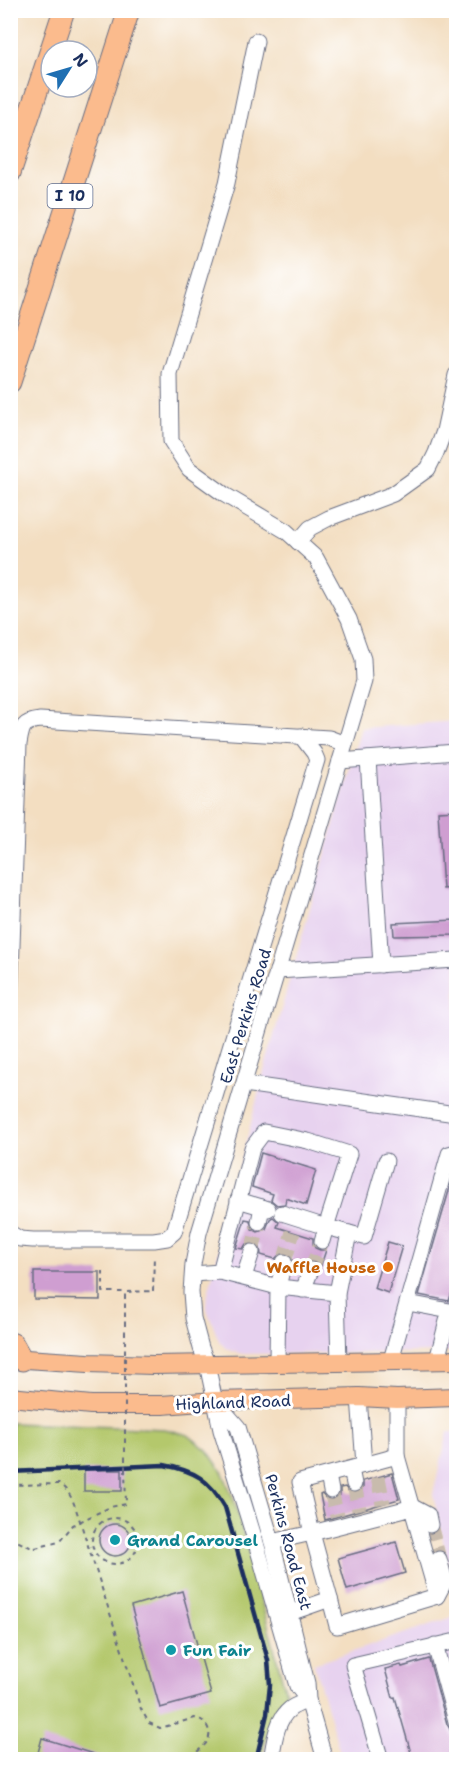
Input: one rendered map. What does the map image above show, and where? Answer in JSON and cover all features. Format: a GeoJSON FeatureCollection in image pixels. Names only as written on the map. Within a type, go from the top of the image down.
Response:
{"type":"FeatureCollection","features":[{"type":"Feature","properties":{"kind":"highway"},"geometry":{"type":"LineString","coordinates":[[10,173],[64,10]]}},
{"type":"Feature","properties":{"kind":"highway","name":"I 10"},"geometry":{"type":"LineString","coordinates":[[10,382],[129,10]]}},
{"type":"Feature","properties":{"kind":"main road"},"geometry":{"type":"LineString","coordinates":[[14,1353],[121,1364],[456,1360]]}},
{"type":"Feature","properties":{"kind":"main road","name":"Highland Road"},"geometry":{"type":"LineString","coordinates":[[10,1397],[91,1405],[162,1405],[215,1401],[359,1397],[456,1398]]}},
{"type":"Feature","properties":{"kind":"street"},"geometry":{"type":"LineString","coordinates":[[256,41],[227,183],[170,374],[171,441],[189,469],[225,495],[286,531],[298,542],[310,528],[329,518],[393,494],[428,469],[444,431],[456,375]]}},
{"type":"Feature","properties":{"kind":"street","name":"East Perkins Road"},"geometry":{"type":"LineString","coordinates":[[207,1364],[193,1318],[191,1292],[199,1233],[364,681],[363,659],[349,619],[316,558],[298,542]]}},
{"type":"Feature","properties":{"kind":"street"},"geometry":{"type":"LineString","coordinates":[[10,1004],[19,744],[22,728],[28,721],[329,738],[345,744]]}},
{"type":"Feature","properties":{"kind":"street"},"geometry":{"type":"LineString","coordinates":[[10,1233],[20,1239],[33,1240],[154,1239],[167,1238],[174,1232],[317,760],[301,736]]}},
{"type":"Feature","properties":{"kind":"street"},"geometry":{"type":"LineString","coordinates":[[340,761],[456,752]]}},
{"type":"Feature","properties":{"kind":"street"},"geometry":{"type":"LineString","coordinates":[[368,759],[381,965]]}},
{"type":"Feature","properties":{"kind":"street"},"geometry":{"type":"LineString","coordinates":[[277,971],[456,960]]}},
{"type":"Feature","properties":{"kind":"street"},"geometry":{"type":"LineString","coordinates":[[244,1084],[456,1114]]}},
{"type":"Feature","properties":{"kind":"street"},"geometry":{"type":"LineString","coordinates":[[220,1272],[252,1148],[264,1132],[308,1141],[349,1154],[324,1234]]}},
{"type":"Feature","properties":{"kind":"street"},"geometry":{"type":"LineString","coordinates":[[391,1360],[449,1155],[456,1152]]}},
{"type":"Feature","properties":{"kind":"street"},"geometry":{"type":"LineString","coordinates":[[238,1200],[324,1234],[350,1233],[364,1237],[386,1161]]}},
{"type":"Feature","properties":{"kind":"street"},"geometry":{"type":"LineString","coordinates":[[339,1362],[338,1293],[350,1233]]}},
{"type":"Feature","properties":{"kind":"street"},"geometry":{"type":"LineString","coordinates":[[244,1277],[252,1252]]}},
{"type":"Feature","properties":{"kind":"street"},"geometry":{"type":"LineString","coordinates":[[277,1362],[278,1287],[284,1262]]}},
{"type":"Feature","properties":{"kind":"street"},"geometry":{"type":"LineString","coordinates":[[303,1290],[311,1270]]}},
{"type":"Feature","properties":{"kind":"street"},"geometry":{"type":"LineString","coordinates":[[193,1274],[220,1272],[278,1287],[338,1293]]}},
{"type":"Feature","properties":{"kind":"street"},"geometry":{"type":"LineString","coordinates":[[408,1303],[456,1310]]}},
{"type":"Feature","properties":{"kind":"street"},"geometry":{"type":"LineString","coordinates":[[437,1360],[447,1321],[456,1310]]}},
{"type":"Feature","properties":{"kind":"street","name":"Perkins Road East"},"geometry":{"type":"LineString","coordinates":[[207,1364],[221,1430],[297,1686],[308,1700]]}},
{"type":"Feature","properties":{"kind":"street"},"geometry":{"type":"LineString","coordinates":[[359,1397],[364,1471]]}},
{"type":"Feature","properties":{"kind":"street"},"geometry":{"type":"LineString","coordinates":[[397,1399],[397,1456],[437,1596]]}},
{"type":"Feature","properties":{"kind":"street","name":"Perkins Road East"},"geometry":{"type":"LineString","coordinates":[[215,1401],[238,1427],[272,1542],[307,1683],[308,1700],[325,1760]]}},
{"type":"Feature","properties":{"kind":"street"},"geometry":{"type":"LineString","coordinates":[[397,1456],[364,1471],[328,1475],[300,1482],[337,1626],[437,1596],[446,1581],[440,1558]]}},
{"type":"Feature","properties":{"kind":"street"},"geometry":{"type":"LineString","coordinates":[[328,1475],[331,1491]]}},
{"type":"Feature","properties":{"kind":"street"},"geometry":{"type":"LineString","coordinates":[[272,1542],[312,1533],[338,1521],[384,1509],[412,1507],[428,1515],[430,1525]]}},
{"type":"Feature","properties":{"kind":"street"},"geometry":{"type":"LineString","coordinates":[[290,1613],[330,1599]]}},
{"type":"Feature","properties":{"kind":"street"},"geometry":{"type":"LineString","coordinates":[[381,1760],[353,1665],[456,1641]]}},
{"type":"Feature","properties":{"kind":"street"},"geometry":{"type":"LineString","coordinates":[[435,1645],[456,1721]]}},
{"type":"Feature","properties":{"kind":"street"},"geometry":{"type":"LineString","coordinates":[[271,1760],[276,1734],[282,1720],[290,1709],[308,1700]]}},
{"type":"Feature","properties":{"kind":"path"},"geometry":{"type":"LineString","coordinates":[[103,1271],[103,1292],[153,1292],[154,1239]]}},
{"type":"Feature","properties":{"kind":"path"},"geometry":{"type":"LineString","coordinates":[[10,1538],[35,1548],[59,1542],[73,1525],[80,1521],[110,1507],[126,1504],[125,1292]]}},
{"type":"Feature","properties":{"kind":"path"},"geometry":{"type":"LineString","coordinates":[[10,1485],[59,1484],[66,1488],[73,1500],[141,1710],[149,1723],[160,1728],[195,1718],[201,1719],[211,1734],[209,1741],[186,1760]]}},
{"type":"Feature","properties":{"kind":"path"},"geometry":{"type":"LineString","coordinates":[[107,1519],[122,1519],[134,1528],[137,1535],[138,1543],[131,1557],[118,1564],[103,1561],[97,1556],[93,1546],[92,1535],[95,1528],[107,1519]]}},
{"type":"Feature","properties":{"kind":"path"},"geometry":{"type":"LineString","coordinates":[[88,1548],[93,1546]]}},
{"type":"Feature","properties":{"kind":"shaded area"},"geometry":{"type":"Polygon","coordinates":[[[456,721],[456,1352],[243,1354],[234,1352],[220,1343],[206,1304],[208,1294],[265,1067],[361,728],[456,721]]]}},
{"type":"Feature","properties":{"kind":"shaded area"},"geometry":{"type":"Polygon","coordinates":[[[448,1432],[456,1432],[456,1600],[433,1494],[448,1432]]]}},
{"type":"Feature","properties":{"kind":"shaded area"},"geometry":{"type":"Polygon","coordinates":[[[456,1616],[456,1759],[342,1759],[314,1664],[456,1616]]]}},
{"type":"Feature","properties":{"kind":"green space"},"geometry":{"type":"Polygon","coordinates":[[[11,1423],[165,1429],[188,1435],[207,1450],[223,1473],[235,1503],[286,1693],[268,1730],[261,1759],[11,1760],[11,1423]]]}},
{"type":"Feature","properties":{"kind":"building"},"geometry":{"type":"Polygon","coordinates":[[[456,810],[456,888],[443,889],[438,811],[456,810]]]}},
{"type":"Feature","properties":{"kind":"building"},"geometry":{"type":"Polygon","coordinates":[[[456,920],[456,935],[394,936],[393,923],[456,920]]]}},
{"type":"Feature","properties":{"kind":"building"},"geometry":{"type":"Polygon","coordinates":[[[261,1153],[316,1170],[306,1205],[286,1198],[285,1204],[277,1205],[271,1200],[273,1194],[252,1187],[261,1153]]]}},
{"type":"Feature","properties":{"kind":"building"},"geometry":{"type":"Polygon","coordinates":[[[455,1170],[456,1280],[449,1301],[419,1295],[455,1170]]]}},
{"type":"Feature","properties":{"kind":"building"},"geometry":{"type":"Polygon","coordinates":[[[273,1217],[279,1222],[277,1227],[313,1238],[315,1248],[326,1250],[320,1268],[314,1261],[305,1262],[302,1267],[293,1265],[291,1255],[286,1252],[281,1253],[275,1259],[261,1255],[260,1246],[254,1243],[246,1244],[243,1249],[236,1248],[245,1219],[250,1220],[252,1229],[258,1232],[266,1229],[273,1217]]]}},
{"type":"Feature","properties":{"kind":"building","name":"Waffle House"},"geometry":{"type":"Polygon","coordinates":[[[388,1242],[402,1246],[388,1293],[374,1288],[388,1242]]]}},
{"type":"Feature","properties":{"kind":"building"},"geometry":{"type":"Polygon","coordinates":[[[34,1272],[100,1272],[100,1300],[34,1299],[34,1272]]]}},
{"type":"Feature","properties":{"kind":"building"},"geometry":{"type":"Polygon","coordinates":[[[84,1470],[122,1470],[122,1491],[84,1491],[84,1470]]]}},
{"type":"Feature","properties":{"kind":"building"},"geometry":{"type":"Polygon","coordinates":[[[392,1473],[399,1499],[325,1520],[320,1495],[322,1494],[327,1500],[333,1500],[340,1495],[340,1488],[345,1487],[350,1493],[356,1493],[363,1488],[363,1481],[392,1473]]]}},
{"type":"Feature","properties":{"kind":"building","name":"Grand Carousel"},"geometry":{"type":"Polygon","coordinates":[[[115,1524],[126,1529],[131,1540],[126,1551],[115,1556],[104,1551],[99,1540],[104,1529],[115,1524]]]}},
{"type":"Feature","properties":{"kind":"building"},"geometry":{"type":"Polygon","coordinates":[[[396,1542],[405,1573],[347,1590],[338,1558],[396,1542]]]}},
{"type":"Feature","properties":{"kind":"building","name":"Fun Fair"},"geometry":{"type":"Polygon","coordinates":[[[182,1591],[211,1694],[160,1708],[131,1606],[182,1591]]]}},
{"type":"Feature","properties":{"kind":"building"},"geometry":{"type":"Polygon","coordinates":[[[429,1659],[456,1750],[456,1760],[413,1760],[385,1669],[401,1665],[402,1667],[429,1659]]]}},
{"type":"Feature","properties":{"kind":"building"},"geometry":{"type":"Polygon","coordinates":[[[42,1738],[103,1757],[102,1760],[36,1760],[42,1738]]]}},
{"type":"Feature","properties":{"kind":"tunnel"},"geometry":{"type":"LineString","coordinates":[[252,1252],[259,1222]]}},
{"type":"Feature","properties":{"kind":"tunnel"},"geometry":{"type":"LineString","coordinates":[[284,1262],[293,1232]]}},
{"type":"Feature","properties":{"kind":"tunnel"},"geometry":{"type":"LineString","coordinates":[[311,1270],[322,1241]]}},
{"type":"Feature","properties":{"kind":"tunnel"},"geometry":{"type":"LineString","coordinates":[[378,1477],[383,1504]]}},
{"type":"Feature","properties":{"kind":"tunnel"},"geometry":{"type":"LineString","coordinates":[[354,1484],[359,1510]]}},
{"type":"Feature","properties":{"kind":"tunnel"},"geometry":{"type":"LineString","coordinates":[[331,1491],[337,1516]]}},
{"type":"Feature","properties":{"kind":"tunnel"},"geometry":{"type":"LineString","coordinates":[[430,1525],[439,1559]]}},
{"type":"Feature","properties":{"kind":"railway"},"geometry":{"type":"LineString","coordinates":[[10,1472],[164,1465],[193,1474],[213,1489],[225,1507],[268,1660],[270,1685],[267,1714],[256,1760]]}},
{"type":"Feature","properties":{"kind":"place","name":"Waffle House"},"geometry":{"type":"Point","coordinates":[388,1267]}},
{"type":"Feature","properties":{"kind":"place","name":"Grand Carousel"},"geometry":{"type":"Point","coordinates":[115,1540]}},
{"type":"Feature","properties":{"kind":"place","name":"Fun Fair"},"geometry":{"type":"Point","coordinates":[171,1650]}}]}
